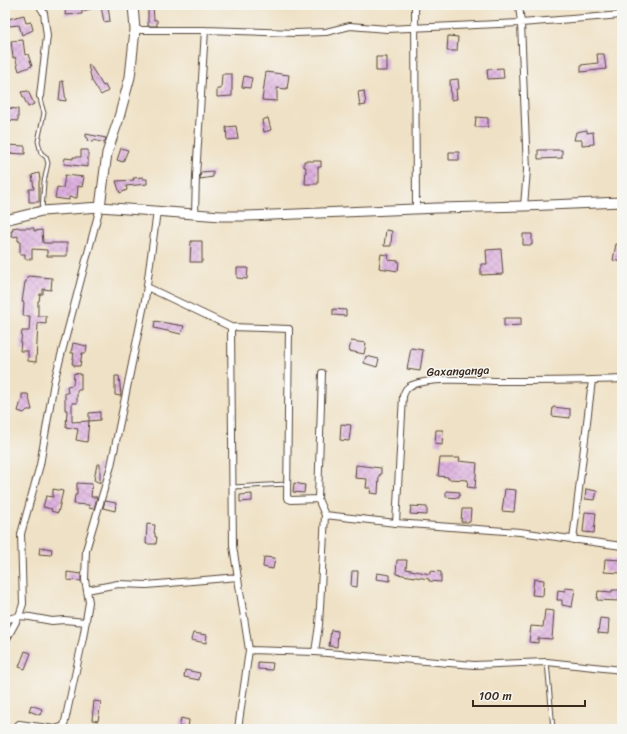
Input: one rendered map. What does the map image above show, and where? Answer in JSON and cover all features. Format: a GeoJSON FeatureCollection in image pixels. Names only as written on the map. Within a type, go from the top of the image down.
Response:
{"type":"FeatureCollection","features":[{"type":"Feature","properties":{"kind":"street"},"geometry":{"type":"LineString","coordinates":[[39,5],[44,13],[47,36],[40,96]]}},
{"type":"Feature","properties":{"kind":"street"},"geometry":{"type":"LineString","coordinates":[[5,642],[19,616],[23,604],[21,534],[40,465],[54,382],[100,207],[107,154],[118,121],[130,76],[135,30],[133,5]]}},
{"type":"Feature","properties":{"kind":"street"},"geometry":{"type":"LineString","coordinates":[[414,5],[416,27],[416,209]]}},
{"type":"Feature","properties":{"kind":"street"},"geometry":{"type":"LineString","coordinates":[[519,5],[527,170],[524,206]]}},
{"type":"Feature","properties":{"kind":"street"},"geometry":{"type":"LineString","coordinates":[[135,30],[205,30],[296,33],[326,32],[350,26],[386,29],[521,23],[622,15]]}},
{"type":"Feature","properties":{"kind":"street"},"geometry":{"type":"LineString","coordinates":[[195,214],[205,30]]}},
{"type":"Feature","properties":{"kind":"street"},"geometry":{"type":"LineString","coordinates":[[5,220],[42,210],[100,207],[247,216],[622,202]]}},
{"type":"Feature","properties":{"kind":"street"},"geometry":{"type":"LineString","coordinates":[[14,729],[19,724],[55,729],[64,726],[89,602],[85,580],[86,550],[111,466],[147,287],[156,211]]}},
{"type":"Feature","properties":{"kind":"street"},"geometry":{"type":"LineString","coordinates":[[147,287],[231,326],[289,329],[287,498],[291,500],[318,499]]}},
{"type":"Feature","properties":{"kind":"street"},"geometry":{"type":"LineString","coordinates":[[231,326],[233,546],[249,650],[238,729]]}},
{"type":"Feature","properties":{"kind":"street"},"geometry":{"type":"LineString","coordinates":[[315,652],[319,625],[325,515],[318,499],[322,373]]}},
{"type":"Feature","properties":{"kind":"street","name":"Gaxanganga"},"geometry":{"type":"LineString","coordinates":[[396,523],[403,396],[405,389],[411,385],[451,380],[622,379]]}},
{"type":"Feature","properties":{"kind":"street"},"geometry":{"type":"LineString","coordinates":[[573,540],[592,380]]}},
{"type":"Feature","properties":{"kind":"street"},"geometry":{"type":"LineString","coordinates":[[325,515],[396,523],[520,532],[622,546]]}},
{"type":"Feature","properties":{"kind":"street"},"geometry":{"type":"LineString","coordinates":[[87,590],[118,584],[147,585],[238,576]]}},
{"type":"Feature","properties":{"kind":"street"},"geometry":{"type":"LineString","coordinates":[[5,620],[19,616],[52,621],[64,620],[86,622]]}},
{"type":"Feature","properties":{"kind":"street"},"geometry":{"type":"LineString","coordinates":[[249,650],[315,652],[474,665],[547,662],[622,670]]}},
{"type":"Feature","properties":{"kind":"lane"},"geometry":{"type":"LineString","coordinates":[[40,96],[44,113],[38,141],[41,153],[46,157],[48,163],[44,182],[42,210]]}},
{"type":"Feature","properties":{"kind":"lane"},"geometry":{"type":"LineString","coordinates":[[233,487],[287,484]]}},
{"type":"Feature","properties":{"kind":"lane"},"geometry":{"type":"LineString","coordinates":[[547,662],[553,729]]}},
{"type":"Feature","properties":{"kind":"building"},"geometry":{"type":"Polygon","coordinates":[[[66,5],[98,5],[99,7],[82,11],[82,14],[65,15],[66,5]]]}},
{"type":"Feature","properties":{"kind":"building"},"geometry":{"type":"Polygon","coordinates":[[[148,5],[153,5],[154,20],[157,20],[157,26],[148,26],[148,5]]]}},
{"type":"Feature","properties":{"kind":"building"},"geometry":{"type":"Polygon","coordinates":[[[108,6],[110,21],[104,22],[101,7],[108,6]]]}},
{"type":"Feature","properties":{"kind":"building"},"geometry":{"type":"Polygon","coordinates":[[[24,15],[26,23],[31,22],[33,30],[22,35],[19,25],[9,26],[8,19],[24,15]]]}},
{"type":"Feature","properties":{"kind":"building"},"geometry":{"type":"Polygon","coordinates":[[[448,36],[458,37],[457,51],[447,51],[448,36]]]}},
{"type":"Feature","properties":{"kind":"building"},"geometry":{"type":"Polygon","coordinates":[[[23,40],[25,55],[28,54],[32,66],[19,71],[15,57],[13,58],[11,41],[23,40]]]}},
{"type":"Feature","properties":{"kind":"building"},"geometry":{"type":"Polygon","coordinates":[[[597,54],[604,54],[606,69],[581,72],[581,65],[598,63],[597,54]]]}},
{"type":"Feature","properties":{"kind":"building"},"geometry":{"type":"Polygon","coordinates":[[[376,57],[387,57],[387,71],[376,71],[376,57]]]}},
{"type":"Feature","properties":{"kind":"building"},"geometry":{"type":"Polygon","coordinates":[[[88,65],[90,65],[103,86],[105,85],[108,91],[101,95],[92,81],[88,65]]]}},
{"type":"Feature","properties":{"kind":"building"},"geometry":{"type":"Polygon","coordinates":[[[503,68],[504,78],[488,79],[487,69],[503,68]]]}},
{"type":"Feature","properties":{"kind":"building"},"geometry":{"type":"Polygon","coordinates":[[[266,72],[289,75],[287,89],[277,88],[277,101],[262,100],[266,72]]]}},
{"type":"Feature","properties":{"kind":"building"},"geometry":{"type":"Polygon","coordinates":[[[222,74],[232,74],[232,96],[217,97],[217,89],[221,89],[222,74]]]}},
{"type":"Feature","properties":{"kind":"building"},"geometry":{"type":"Polygon","coordinates":[[[244,76],[252,78],[250,88],[242,87],[244,76]]]}},
{"type":"Feature","properties":{"kind":"building"},"geometry":{"type":"Polygon","coordinates":[[[458,79],[459,89],[456,89],[457,99],[451,100],[450,80],[458,79]]]}},
{"type":"Feature","properties":{"kind":"building"},"geometry":{"type":"Polygon","coordinates":[[[61,81],[63,81],[66,101],[59,100],[61,81]]]}},
{"type":"Feature","properties":{"kind":"building"},"geometry":{"type":"Polygon","coordinates":[[[28,91],[34,104],[28,107],[21,92],[28,91]]]}},
{"type":"Feature","properties":{"kind":"building"},"geometry":{"type":"Polygon","coordinates":[[[364,91],[366,105],[360,106],[358,92],[364,91]]]}},
{"type":"Feature","properties":{"kind":"building"},"geometry":{"type":"Polygon","coordinates":[[[6,108],[18,109],[18,121],[6,120],[6,108]]]}},
{"type":"Feature","properties":{"kind":"building"},"geometry":{"type":"Polygon","coordinates":[[[476,117],[488,118],[488,127],[475,127],[476,117]]]}},
{"type":"Feature","properties":{"kind":"building"},"geometry":{"type":"Polygon","coordinates":[[[268,118],[271,130],[264,132],[262,120],[268,118]]]}},
{"type":"Feature","properties":{"kind":"building"},"geometry":{"type":"Polygon","coordinates":[[[236,126],[238,139],[227,140],[226,127],[236,126]]]}},
{"type":"Feature","properties":{"kind":"building"},"geometry":{"type":"Polygon","coordinates":[[[587,130],[587,133],[593,132],[594,144],[582,145],[582,140],[574,140],[576,132],[587,130]]]}},
{"type":"Feature","properties":{"kind":"building"},"geometry":{"type":"Polygon","coordinates":[[[86,134],[106,138],[104,143],[94,140],[93,142],[87,141],[88,138],[86,137],[86,134]]]}},
{"type":"Feature","properties":{"kind":"building"},"geometry":{"type":"Polygon","coordinates":[[[6,145],[25,146],[25,154],[6,153],[6,145]]]}},
{"type":"Feature","properties":{"kind":"building"},"geometry":{"type":"Polygon","coordinates":[[[121,148],[128,150],[123,162],[117,160],[121,148]]]}},
{"type":"Feature","properties":{"kind":"building"},"geometry":{"type":"Polygon","coordinates":[[[81,150],[88,150],[88,167],[64,164],[65,158],[73,159],[73,157],[81,157],[81,150]]]}},
{"type":"Feature","properties":{"kind":"building"},"geometry":{"type":"Polygon","coordinates":[[[538,150],[562,150],[562,158],[538,159],[538,150]]]}},
{"type":"Feature","properties":{"kind":"building"},"geometry":{"type":"Polygon","coordinates":[[[449,152],[459,152],[459,160],[449,160],[449,152]]]}},
{"type":"Feature","properties":{"kind":"building"},"geometry":{"type":"Polygon","coordinates":[[[304,161],[321,161],[321,167],[318,167],[318,184],[305,184],[306,167],[304,167],[304,161]]]}},
{"type":"Feature","properties":{"kind":"building"},"geometry":{"type":"Polygon","coordinates":[[[213,171],[213,177],[200,179],[201,172],[213,171]]]}},
{"type":"Feature","properties":{"kind":"building"},"geometry":{"type":"Polygon","coordinates":[[[39,173],[39,202],[29,202],[29,189],[34,189],[32,175],[39,173]]]}},
{"type":"Feature","properties":{"kind":"building"},"geometry":{"type":"Polygon","coordinates":[[[65,175],[84,177],[82,187],[78,186],[77,198],[69,197],[69,200],[55,198],[57,187],[63,188],[65,175]]]}},
{"type":"Feature","properties":{"kind":"building"},"geometry":{"type":"Polygon","coordinates":[[[143,177],[143,179],[147,179],[147,184],[126,186],[127,190],[120,193],[116,181],[134,180],[133,178],[143,177]]]}},
{"type":"Feature","properties":{"kind":"building"},"geometry":{"type":"Polygon","coordinates":[[[12,228],[34,228],[34,231],[42,230],[43,243],[67,243],[67,256],[47,256],[47,250],[32,249],[32,259],[25,259],[25,254],[20,254],[20,241],[18,241],[18,236],[12,237],[12,228]]]}},
{"type":"Feature","properties":{"kind":"building"},"geometry":{"type":"Polygon","coordinates":[[[386,230],[392,231],[391,246],[384,246],[386,230]]]}},
{"type":"Feature","properties":{"kind":"building"},"geometry":{"type":"Polygon","coordinates":[[[523,234],[532,234],[532,245],[523,245],[523,234]]]}},
{"type":"Feature","properties":{"kind":"building"},"geometry":{"type":"Polygon","coordinates":[[[191,241],[202,241],[202,262],[190,262],[191,241]]]}},
{"type":"Feature","properties":{"kind":"building"},"geometry":{"type":"Polygon","coordinates":[[[616,244],[622,245],[622,262],[613,260],[616,244]]]}},
{"type":"Feature","properties":{"kind":"building"},"geometry":{"type":"Polygon","coordinates":[[[501,249],[503,274],[481,275],[481,264],[487,264],[486,250],[501,249]]]}},
{"type":"Feature","properties":{"kind":"building"},"geometry":{"type":"Polygon","coordinates":[[[381,254],[389,255],[388,260],[399,261],[398,271],[379,268],[381,254]]]}},
{"type":"Feature","properties":{"kind":"building"},"geometry":{"type":"Polygon","coordinates":[[[237,268],[248,268],[247,279],[237,278],[237,268]]]}},
{"type":"Feature","properties":{"kind":"building"},"geometry":{"type":"Polygon","coordinates":[[[28,276],[52,278],[51,290],[43,289],[43,294],[40,294],[38,301],[38,316],[46,316],[46,324],[38,323],[36,362],[28,361],[28,351],[20,351],[22,331],[29,331],[30,316],[23,316],[24,302],[22,302],[25,282],[28,276]]]}},
{"type":"Feature","properties":{"kind":"building"},"geometry":{"type":"Polygon","coordinates":[[[333,309],[346,310],[346,316],[333,315],[333,309]]]}},
{"type":"Feature","properties":{"kind":"building"},"geometry":{"type":"Polygon","coordinates":[[[504,318],[521,318],[521,325],[504,326],[504,318]]]}},
{"type":"Feature","properties":{"kind":"building"},"geometry":{"type":"Polygon","coordinates":[[[155,321],[184,326],[181,334],[154,328],[155,321]]]}},
{"type":"Feature","properties":{"kind":"building"},"geometry":{"type":"Polygon","coordinates":[[[351,341],[366,343],[364,354],[349,351],[351,341]]]}},
{"type":"Feature","properties":{"kind":"building"},"geometry":{"type":"Polygon","coordinates":[[[73,343],[87,346],[86,353],[82,353],[80,366],[74,366],[74,364],[72,364],[74,353],[71,353],[73,343]]]}},
{"type":"Feature","properties":{"kind":"building"},"geometry":{"type":"Polygon","coordinates":[[[411,348],[423,350],[420,371],[407,369],[411,348]]]}},
{"type":"Feature","properties":{"kind":"building"},"geometry":{"type":"Polygon","coordinates":[[[366,356],[379,359],[377,367],[364,363],[366,356]]]}},
{"type":"Feature","properties":{"kind":"building"},"geometry":{"type":"Polygon","coordinates":[[[74,373],[81,374],[81,390],[77,390],[77,403],[72,403],[72,422],[89,421],[87,442],[76,440],[78,429],[66,427],[67,410],[65,410],[65,393],[68,393],[67,386],[73,385],[74,373]]]}},
{"type":"Feature","properties":{"kind":"building"},"geometry":{"type":"Polygon","coordinates":[[[115,376],[119,376],[121,396],[115,395],[115,376]]]}},
{"type":"Feature","properties":{"kind":"building"},"geometry":{"type":"Polygon","coordinates":[[[22,394],[28,394],[32,410],[27,410],[24,413],[18,411],[22,394]]]}},
{"type":"Feature","properties":{"kind":"building"},"geometry":{"type":"Polygon","coordinates":[[[553,407],[570,409],[570,418],[552,416],[553,407]]]}},
{"type":"Feature","properties":{"kind":"building"},"geometry":{"type":"Polygon","coordinates":[[[100,412],[100,420],[89,421],[89,413],[100,412]]]}},
{"type":"Feature","properties":{"kind":"building"},"geometry":{"type":"Polygon","coordinates":[[[341,424],[351,425],[349,441],[340,440],[341,424]]]}},
{"type":"Feature","properties":{"kind":"building"},"geometry":{"type":"Polygon","coordinates":[[[436,430],[443,430],[442,445],[435,444],[436,430]]]}},
{"type":"Feature","properties":{"kind":"building"},"geometry":{"type":"Polygon","coordinates":[[[440,458],[460,458],[459,461],[477,463],[475,488],[467,487],[468,480],[448,479],[448,477],[438,476],[440,458]]]}},
{"type":"Feature","properties":{"kind":"building"},"geometry":{"type":"Polygon","coordinates":[[[97,464],[100,464],[100,483],[94,480],[97,464]]]}},
{"type":"Feature","properties":{"kind":"building"},"geometry":{"type":"Polygon","coordinates":[[[356,465],[381,468],[378,494],[370,493],[371,488],[366,488],[367,479],[355,478],[356,465]]]}},
{"type":"Feature","properties":{"kind":"building"},"geometry":{"type":"Polygon","coordinates":[[[77,483],[92,484],[91,497],[97,497],[94,509],[89,508],[89,505],[74,504],[75,495],[77,495],[77,483]]]}},
{"type":"Feature","properties":{"kind":"building"},"geometry":{"type":"Polygon","coordinates":[[[294,483],[305,485],[304,493],[293,492],[294,483]]]}},
{"type":"Feature","properties":{"kind":"building"},"geometry":{"type":"Polygon","coordinates":[[[53,489],[63,491],[58,513],[51,511],[52,509],[43,507],[46,496],[53,497],[53,489]]]}},
{"type":"Feature","properties":{"kind":"building"},"geometry":{"type":"Polygon","coordinates":[[[505,489],[516,490],[514,512],[502,511],[505,489]]]}},
{"type":"Feature","properties":{"kind":"building"},"geometry":{"type":"Polygon","coordinates":[[[586,489],[597,491],[595,500],[585,499],[586,489]]]}},
{"type":"Feature","properties":{"kind":"building"},"geometry":{"type":"Polygon","coordinates":[[[446,491],[460,492],[459,498],[446,497],[446,491]]]}},
{"type":"Feature","properties":{"kind":"building"},"geometry":{"type":"Polygon","coordinates":[[[252,494],[252,501],[240,502],[240,495],[252,494]]]}},
{"type":"Feature","properties":{"kind":"building"},"geometry":{"type":"Polygon","coordinates":[[[105,501],[116,503],[115,511],[103,508],[105,501]]]}},
{"type":"Feature","properties":{"kind":"building"},"geometry":{"type":"Polygon","coordinates":[[[411,506],[427,507],[427,515],[410,514],[411,506]]]}},
{"type":"Feature","properties":{"kind":"building"},"geometry":{"type":"Polygon","coordinates":[[[462,509],[471,509],[470,522],[461,522],[462,509]]]}},
{"type":"Feature","properties":{"kind":"building"},"geometry":{"type":"Polygon","coordinates":[[[585,512],[596,513],[594,533],[583,532],[585,512]]]}},
{"type":"Feature","properties":{"kind":"building"},"geometry":{"type":"Polygon","coordinates":[[[147,524],[155,525],[154,533],[155,537],[157,537],[156,544],[146,544],[147,524]]]}},
{"type":"Feature","properties":{"kind":"building"},"geometry":{"type":"Polygon","coordinates":[[[40,547],[52,549],[51,555],[39,554],[40,547]]]}},
{"type":"Feature","properties":{"kind":"building"},"geometry":{"type":"Polygon","coordinates":[[[264,557],[275,558],[273,569],[263,567],[264,557]]]}},
{"type":"Feature","properties":{"kind":"building"},"geometry":{"type":"Polygon","coordinates":[[[605,559],[622,560],[622,573],[604,572],[605,559]]]}},
{"type":"Feature","properties":{"kind":"building"},"geometry":{"type":"Polygon","coordinates":[[[397,560],[407,560],[406,569],[430,574],[430,571],[441,572],[441,582],[396,574],[397,560]]]}},
{"type":"Feature","properties":{"kind":"building"},"geometry":{"type":"Polygon","coordinates":[[[352,571],[358,571],[357,587],[351,586],[352,571]]]}},
{"type":"Feature","properties":{"kind":"building"},"geometry":{"type":"Polygon","coordinates":[[[67,572],[81,574],[81,581],[67,580],[67,572]]]}},
{"type":"Feature","properties":{"kind":"building"},"geometry":{"type":"Polygon","coordinates":[[[377,573],[390,575],[390,581],[376,579],[377,573]]]}},
{"type":"Feature","properties":{"kind":"building"},"geometry":{"type":"Polygon","coordinates":[[[534,579],[544,580],[543,596],[532,595],[534,579]]]}},
{"type":"Feature","properties":{"kind":"building"},"geometry":{"type":"Polygon","coordinates":[[[565,588],[575,589],[572,607],[562,605],[562,600],[557,600],[558,590],[565,591],[565,588]]]}},
{"type":"Feature","properties":{"kind":"building"},"geometry":{"type":"Polygon","coordinates":[[[612,590],[620,590],[619,601],[597,600],[598,591],[612,592],[612,590]]]}},
{"type":"Feature","properties":{"kind":"building"},"geometry":{"type":"Polygon","coordinates":[[[545,610],[554,611],[552,639],[538,638],[538,643],[529,642],[531,626],[543,627],[545,610]]]}},
{"type":"Feature","properties":{"kind":"building"},"geometry":{"type":"Polygon","coordinates":[[[600,618],[609,619],[608,634],[598,633],[600,618]]]}},
{"type":"Feature","properties":{"kind":"building"},"geometry":{"type":"Polygon","coordinates":[[[331,630],[338,631],[337,647],[329,646],[331,630]]]}},
{"type":"Feature","properties":{"kind":"building"},"geometry":{"type":"Polygon","coordinates":[[[193,633],[207,635],[206,643],[191,640],[193,633]]]}},
{"type":"Feature","properties":{"kind":"building"},"geometry":{"type":"Polygon","coordinates":[[[25,651],[31,653],[25,669],[19,667],[25,651]]]}},
{"type":"Feature","properties":{"kind":"building"},"geometry":{"type":"Polygon","coordinates":[[[258,662],[273,663],[272,670],[258,669],[258,662]]]}},
{"type":"Feature","properties":{"kind":"building"},"geometry":{"type":"Polygon","coordinates":[[[185,670],[200,673],[199,680],[184,677],[185,670]]]}},
{"type":"Feature","properties":{"kind":"building"},"geometry":{"type":"Polygon","coordinates":[[[94,701],[101,702],[98,721],[92,720],[94,701]]]}},
{"type":"Feature","properties":{"kind":"building"},"geometry":{"type":"Polygon","coordinates":[[[31,705],[42,709],[40,715],[29,711],[31,705]]]}},
{"type":"Feature","properties":{"kind":"building"},"geometry":{"type":"Polygon","coordinates":[[[181,718],[189,720],[188,729],[179,729],[181,718]]]}}]}
